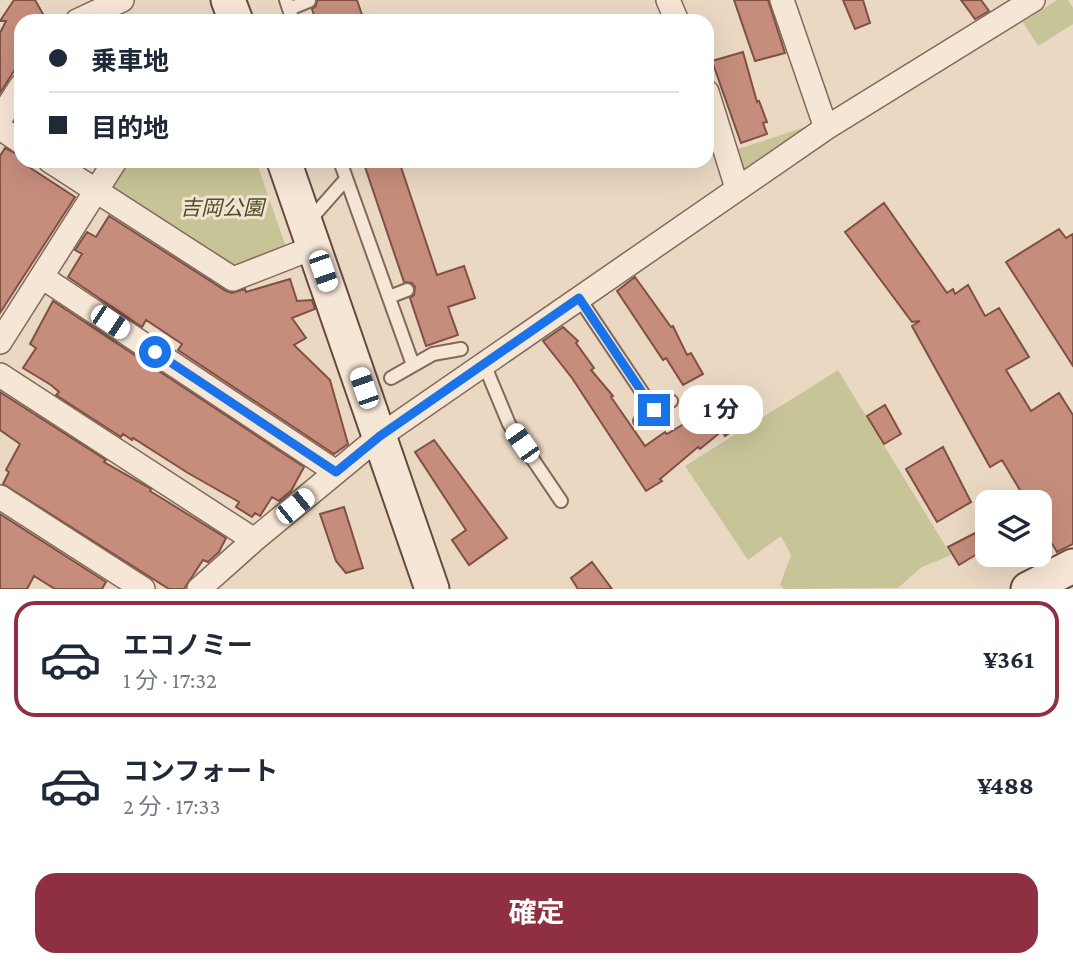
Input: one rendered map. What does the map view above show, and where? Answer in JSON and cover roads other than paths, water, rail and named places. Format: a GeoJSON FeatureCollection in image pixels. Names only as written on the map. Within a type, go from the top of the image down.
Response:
{"type":"FeatureCollection","features":[{"type":"Feature","properties":{"kind":"street"},"geometry":{"type":"LineString","coordinates":[[92,14],[122,0]]}},
{"type":"Feature","properties":{"kind":"street"},"geometry":{"type":"LineString","coordinates":[[782,0],[826,128]]}},
{"type":"Feature","properties":{"kind":"street"},"geometry":{"type":"LineString","coordinates":[[199,589],[380,436],[826,128],[1033,0]]}},
{"type":"Feature","properties":{"kind":"street"},"geometry":{"type":"LineString","coordinates":[[0,119],[14,97]]}},
{"type":"Feature","properties":{"kind":"street"},"geometry":{"type":"LineString","coordinates":[[714,114],[737,188]]}},
{"type":"Feature","properties":{"kind":"street"},"geometry":{"type":"LineString","coordinates":[[61,168],[233,279],[310,236]]}},
{"type":"Feature","properties":{"kind":"street"},"geometry":{"type":"LineString","coordinates":[[0,342],[112,168]]}},
{"type":"Feature","properties":{"kind":"street"},"geometry":{"type":"LineString","coordinates":[[286,168],[432,589]]}},
{"type":"Feature","properties":{"kind":"street"},"geometry":{"type":"LineString","coordinates":[[41,277],[336,472]]}},
{"type":"Feature","properties":{"kind":"street"},"geometry":{"type":"LineString","coordinates":[[0,374],[254,540]]}},
{"type":"Feature","properties":{"kind":"street"},"geometry":{"type":"LineString","coordinates":[[0,497],[143,589]]}},
{"type":"Feature","properties":{"kind":"street"},"geometry":{"type":"LineString","coordinates":[[1028,589],[1073,566]]}},
{"type":"Feature","properties":{"kind":"lane"},"geometry":{"type":"LineString","coordinates":[[290,10],[309,1]]}},
{"type":"Feature","properties":{"kind":"lane"},"geometry":{"type":"LineString","coordinates":[[342,168],[414,365]]}},
{"type":"Feature","properties":{"kind":"lane"},"geometry":{"type":"LineString","coordinates":[[310,236],[346,179]]}},
{"type":"Feature","properties":{"kind":"lane"},"geometry":{"type":"LineString","coordinates":[[389,297],[407,290]]}},
{"type":"Feature","properties":{"kind":"lane"},"geometry":{"type":"LineString","coordinates":[[579,298],[654,410]]}},
{"type":"Feature","properties":{"kind":"lane"},"geometry":{"type":"LineString","coordinates":[[391,379],[433,354],[461,349]]}},
{"type":"Feature","properties":{"kind":"lane"},"geometry":{"type":"LineString","coordinates":[[484,364],[509,424],[561,501]]}},
{"type":"Feature","properties":{"kind":"lane"},"geometry":{"type":"LineString","coordinates":[[640,421],[671,401]]}},
{"type":"Feature","properties":{"kind":"park label","name":"吉岡公園"},"geometry":{"type":"Point","coordinates":[222,208]}}]}
